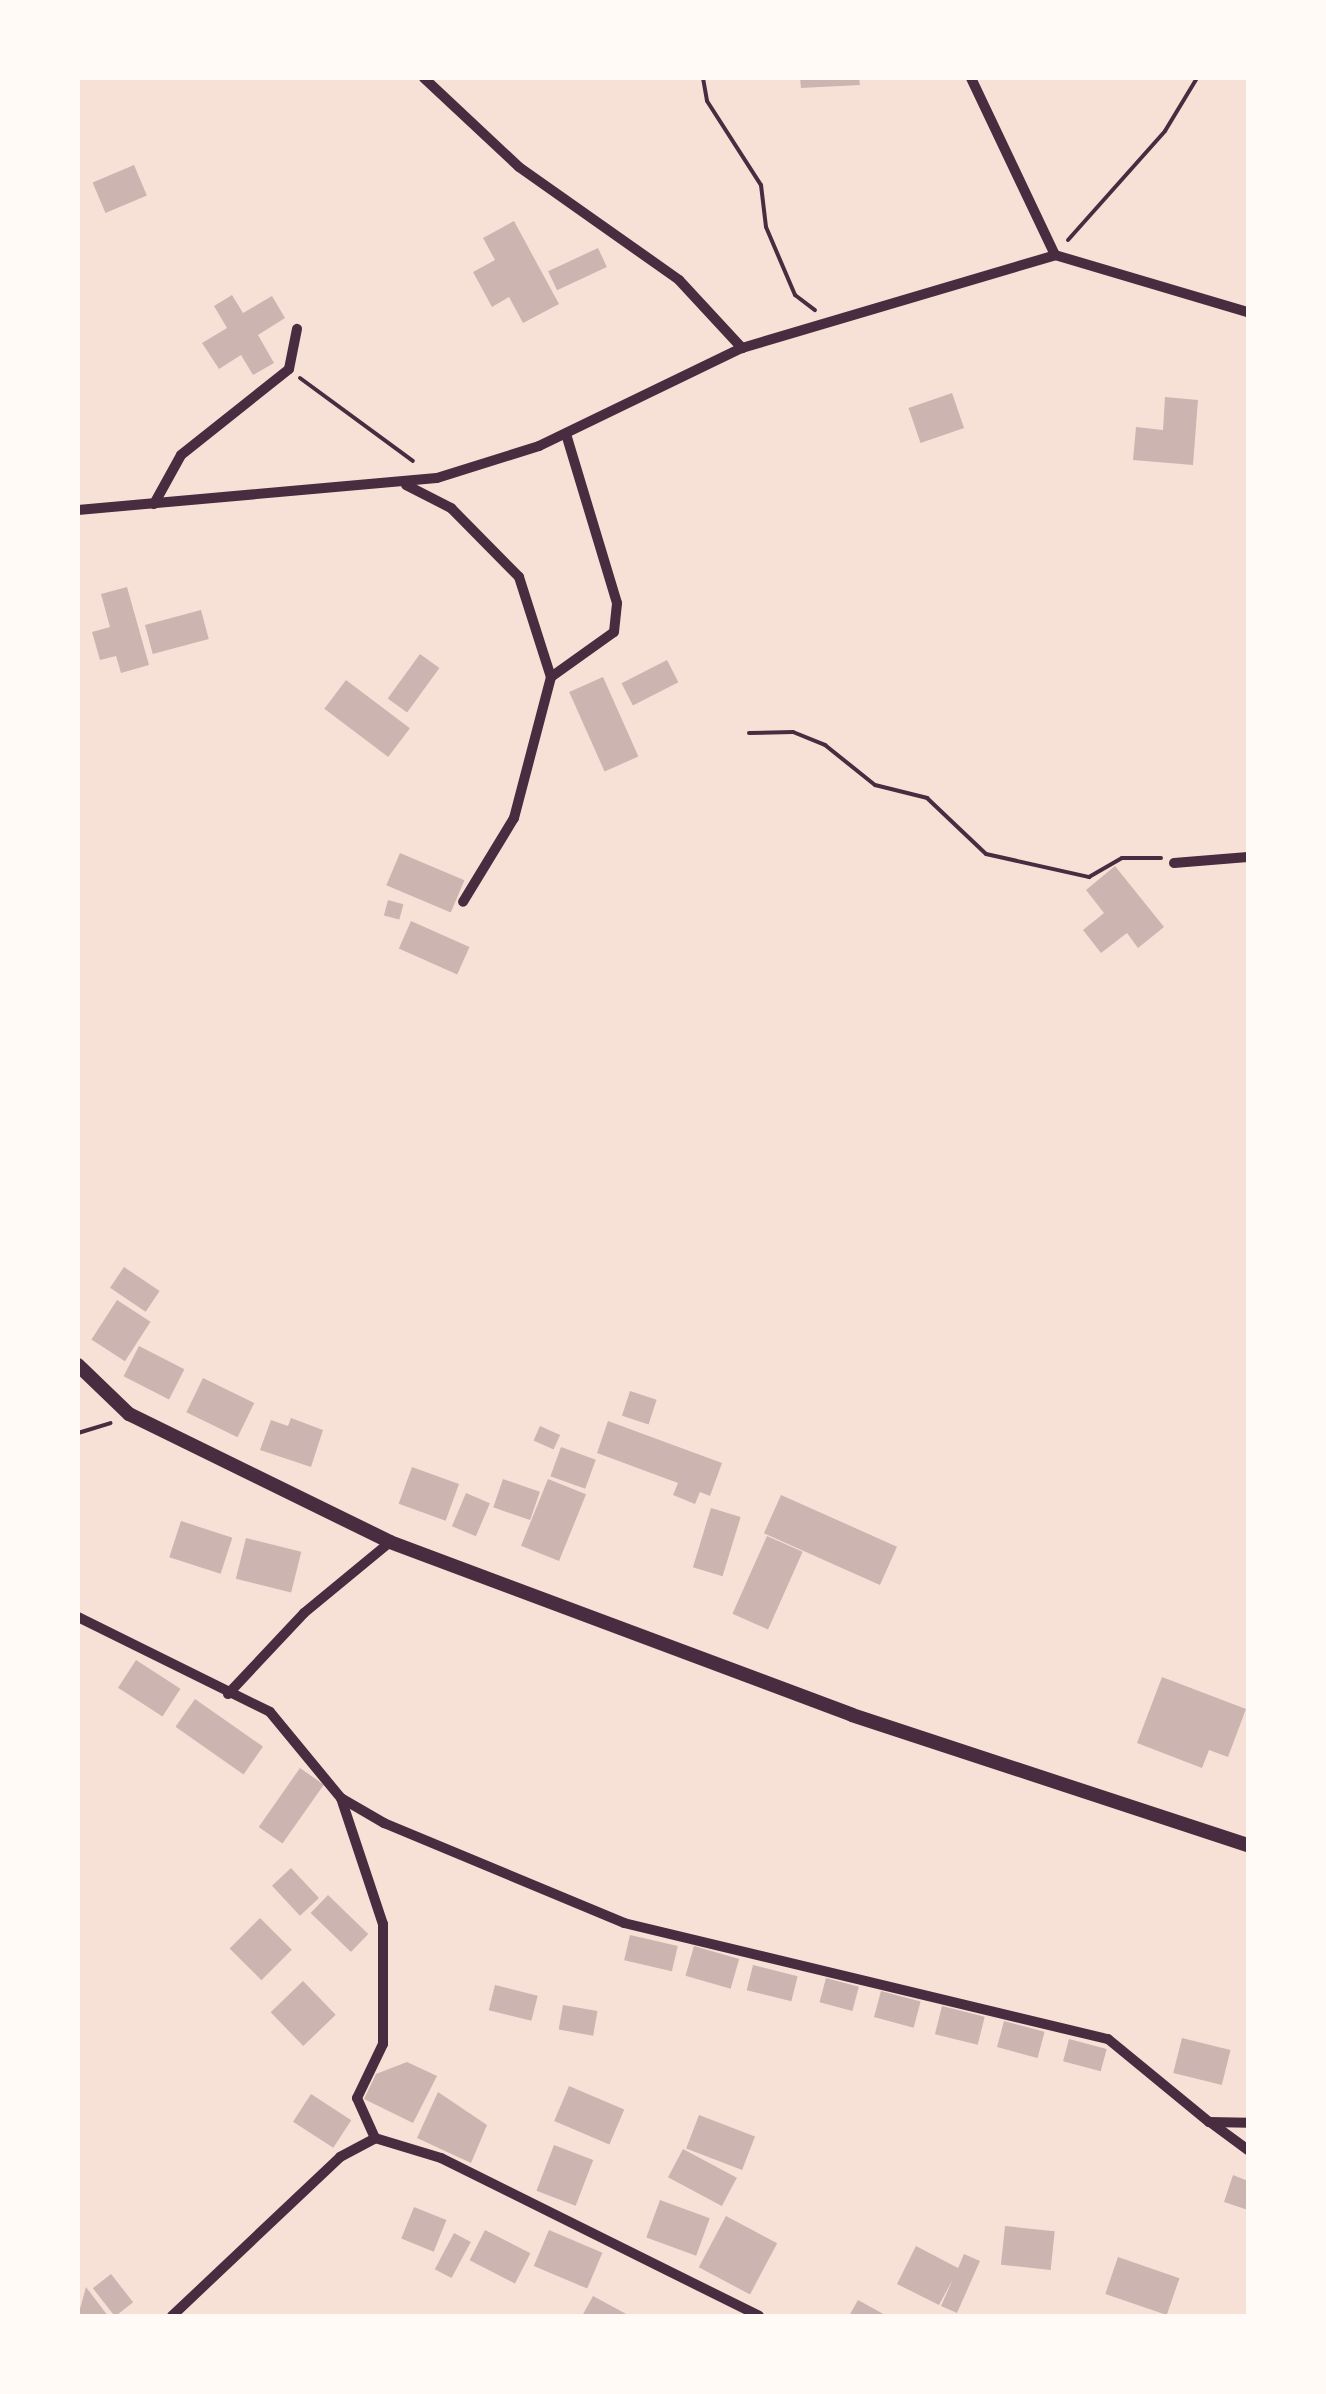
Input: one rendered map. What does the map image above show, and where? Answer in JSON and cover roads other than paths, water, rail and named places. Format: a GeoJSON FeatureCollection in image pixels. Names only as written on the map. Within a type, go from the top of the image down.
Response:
{"type":"FeatureCollection","features":[{"type":"Feature","properties":{"kind":"street"},"geometry":{"type":"LineString","coordinates":[[424,78],[518,167],[679,280],[742,348]]}},
{"type":"Feature","properties":{"kind":"street"},"geometry":{"type":"LineString","coordinates":[[971,78],[1055,255]]}},
{"type":"Feature","properties":{"kind":"street"},"geometry":{"type":"LineString","coordinates":[[78,510],[405,485],[437,478],[566,434],[742,348],[1055,255],[1248,312]]}},
{"type":"Feature","properties":{"kind":"street"},"geometry":{"type":"LineString","coordinates":[[154,504],[181,455],[288,369],[297,329]]}},
{"type":"Feature","properties":{"kind":"street"},"geometry":{"type":"LineString","coordinates":[[550,677],[606,640],[617,602],[566,434]]}},
{"type":"Feature","properties":{"kind":"street"},"geometry":{"type":"LineString","coordinates":[[405,485],[451,508],[519,577],[550,677],[514,818],[463,902]]}},
{"type":"Feature","properties":{"kind":"street"},"geometry":{"type":"LineString","coordinates":[[1174,863],[1248,856]]}},
{"type":"Feature","properties":{"kind":"street"},"geometry":{"type":"LineString","coordinates":[[78,1365],[129,1414],[390,1542],[852,1715],[1248,1845]]}},
{"type":"Feature","properties":{"kind":"street"},"geometry":{"type":"LineString","coordinates":[[228,1694],[304,1613],[390,1542]]}},
{"type":"Feature","properties":{"kind":"street"},"geometry":{"type":"LineString","coordinates":[[78,1618],[270,1712],[341,1798],[382,1924],[382,2044],[357,2098],[375,2138]]}},
{"type":"Feature","properties":{"kind":"street"},"geometry":{"type":"LineString","coordinates":[[341,1798],[624,1923],[1108,2038],[1248,2150]]}},
{"type":"Feature","properties":{"kind":"street"},"geometry":{"type":"LineString","coordinates":[[1209,2122],[1248,2123]]}},
{"type":"Feature","properties":{"kind":"street"},"geometry":{"type":"LineString","coordinates":[[172,2316],[340,2157],[375,2138],[441,2158],[760,2316]]}}]}
